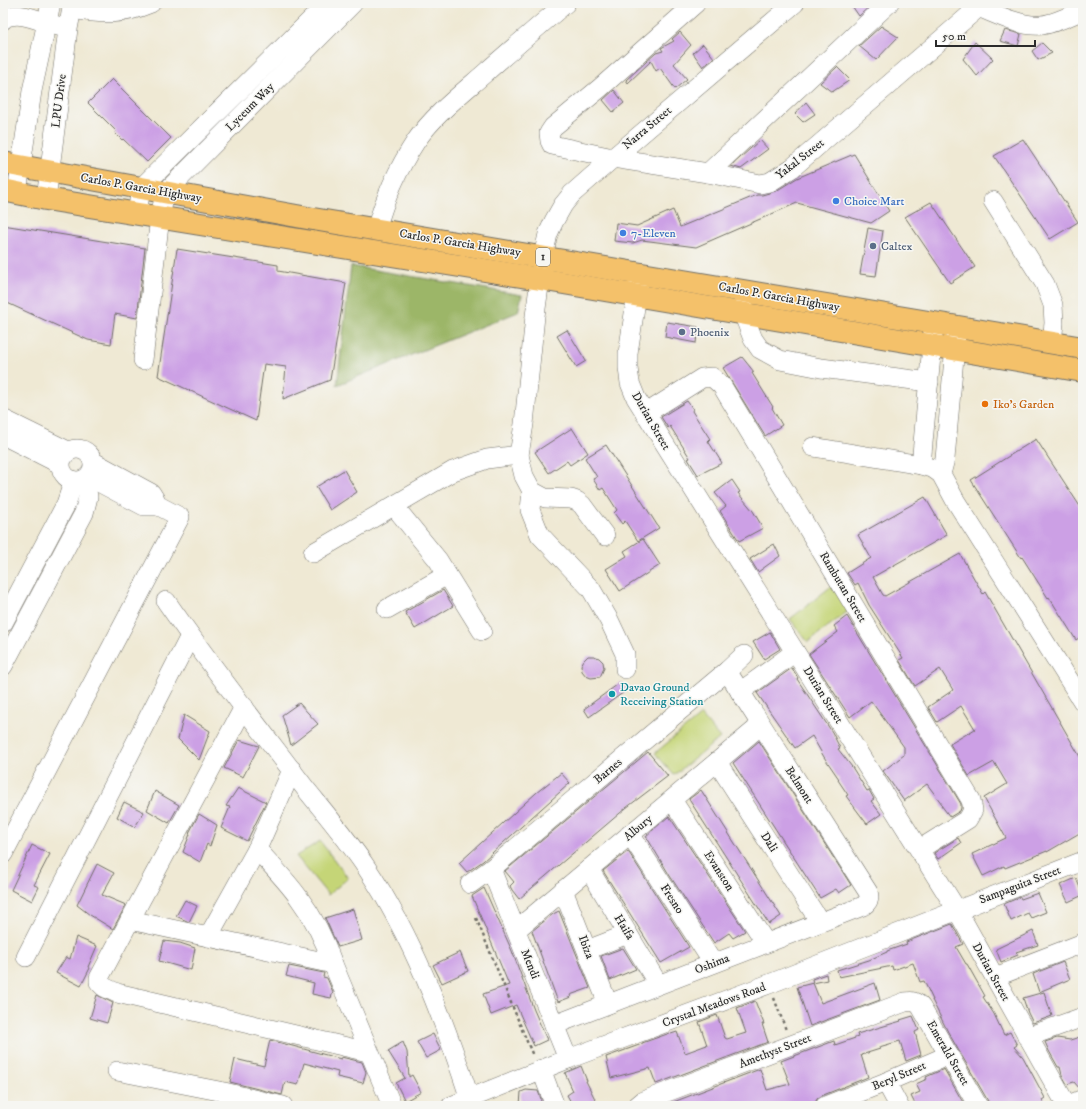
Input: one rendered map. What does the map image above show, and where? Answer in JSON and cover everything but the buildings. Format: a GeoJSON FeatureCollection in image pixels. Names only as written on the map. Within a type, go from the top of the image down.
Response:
{"type":"FeatureCollection","features":[{"type":"Feature","properties":{"kind":"highway","name":"Carlos P. Garcia Highway"},"geometry":{"type":"LineString","coordinates":[[12,164],[376,230],[1083,348]]}},
{"type":"Feature","properties":{"kind":"highway","name":"Carlos P. Garcia Highway"},"geometry":{"type":"LineString","coordinates":[[10,191],[46,199],[540,279],[1083,371]]}},
{"type":"Feature","properties":{"kind":"highway"},"geometry":{"type":"LineString","coordinates":[[310,242],[313,219]]}},
{"type":"Feature","properties":{"kind":"street"},"geometry":{"type":"LineString","coordinates":[[10,191],[12,164],[32,91],[51,3]]}},
{"type":"Feature","properties":{"kind":"street"},"geometry":{"type":"LineString","coordinates":[[72,6],[104,14],[140,8],[151,3]]}},
{"type":"Feature","properties":{"kind":"street","name":"Lyceum Way"},"geometry":{"type":"LineString","coordinates":[[165,192],[209,135],[328,3]]}},
{"type":"Feature","properties":{"kind":"street","name":"Lyceum Way"},"geometry":{"type":"LineString","coordinates":[[141,188],[209,135],[353,3]]}},
{"type":"Feature","properties":{"kind":"street"},"geometry":{"type":"LineString","coordinates":[[376,230],[383,204],[398,171],[417,140],[436,117],[566,3]]}},
{"type":"Feature","properties":{"kind":"street","name":"Yakal Street"},"geometry":{"type":"LineString","coordinates":[[696,3],[600,88],[553,127],[549,133],[552,145],[613,158],[708,173],[760,184],[770,182],[781,176],[974,5]]}},
{"type":"Feature","properties":{"kind":"street","name":"Narra Street"},"geometry":{"type":"LineString","coordinates":[[519,455],[524,424],[535,316],[543,257],[548,234],[563,205],[572,194],[613,158],[795,3]]}},
{"type":"Feature","properties":{"kind":"street"},"geometry":{"type":"LineString","coordinates":[[708,173],[889,3]]}},
{"type":"Feature","properties":{"kind":"street"},"geometry":{"type":"LineString","coordinates":[[974,5],[1029,25],[1042,25],[1057,21],[1077,9]]}},
{"type":"Feature","properties":{"kind":"street","name":"LPU Drive"},"geometry":{"type":"LineString","coordinates":[[46,199],[72,6]]}},
{"type":"Feature","properties":{"kind":"street"},"geometry":{"type":"LineString","coordinates":[[3,20],[4,18],[12,15],[25,16],[68,29]]}},
{"type":"Feature","properties":{"kind":"street"},"geometry":{"type":"LineString","coordinates":[[137,214],[141,188]]}},
{"type":"Feature","properties":{"kind":"street"},"geometry":{"type":"LineString","coordinates":[[143,360],[160,217],[165,192]]}},
{"type":"Feature","properties":{"kind":"street"},"geometry":{"type":"LineString","coordinates":[[993,202],[1045,284],[1053,305],[1054,323],[1052,343]]}},
{"type":"Feature","properties":{"kind":"street","name":"Durian Street"},"geometry":{"type":"LineString","coordinates":[[640,274],[628,353],[630,383],[636,398],[920,849],[957,910],[1066,1106]]}},
{"type":"Feature","properties":{"kind":"street"},"geometry":{"type":"LineString","coordinates":[[745,291],[743,313],[753,339],[760,349],[780,360],[821,368],[929,382]]}},
{"type":"Feature","properties":{"kind":"street"},"geometry":{"type":"LineString","coordinates":[[922,465],[934,323]]}},
{"type":"Feature","properties":{"kind":"street"},"geometry":{"type":"LineString","coordinates":[[941,474],[945,459],[957,327]]}},
{"type":"Feature","properties":{"kind":"street","name":"Rambutan Street"},"geometry":{"type":"LineString","coordinates":[[645,414],[702,378],[712,377],[722,386],[971,800],[973,810],[968,819],[920,849]]}},
{"type":"Feature","properties":{"kind":"street"},"geometry":{"type":"LineString","coordinates":[[3,419],[64,457]]}},
{"type":"Feature","properties":{"kind":"street"},"geometry":{"type":"LineString","coordinates":[[3,435],[64,457]]}},
{"type":"Feature","properties":{"kind":"street"},"geometry":{"type":"LineString","coordinates":[[813,447],[922,465],[934,469],[941,474],[955,500],[1083,702]]}},
{"type":"Feature","properties":{"kind":"street"},"geometry":{"type":"LineString","coordinates":[[3,854],[180,517],[159,506],[151,493],[85,475],[64,475],[64,457],[74,448],[87,451],[91,456],[85,475],[88,497],[84,513],[5,658]]}},
{"type":"Feature","properties":{"kind":"street"},"geometry":{"type":"LineString","coordinates":[[312,553],[453,472],[487,459],[519,455],[524,476],[532,491],[545,498],[571,499],[576,501],[582,506],[606,536]]}},
{"type":"Feature","properties":{"kind":"street"},"geometry":{"type":"LineString","coordinates":[[3,623],[66,504],[71,489],[85,475]]}},
{"type":"Feature","properties":{"kind":"street"},"geometry":{"type":"LineString","coordinates":[[532,491],[530,510],[540,535],[590,589],[609,620],[625,654],[625,669]]}},
{"type":"Feature","properties":{"kind":"street"},"geometry":{"type":"LineString","coordinates":[[394,506],[438,560],[482,631]]}},
{"type":"Feature","properties":{"kind":"street"},"geometry":{"type":"LineString","coordinates":[[32,567],[50,576]]}},
{"type":"Feature","properties":{"kind":"street"},"geometry":{"type":"LineString","coordinates":[[387,609],[447,575]]}},
{"type":"Feature","properties":{"kind":"street"},"geometry":{"type":"LineString","coordinates":[[166,601],[190,636],[366,867],[395,917],[428,985],[452,1044],[470,1102]]}},
{"type":"Feature","properties":{"kind":"street"},"geometry":{"type":"LineString","coordinates":[[26,957],[190,636]]}},
{"type":"Feature","properties":{"kind":"street"},"geometry":{"type":"LineString","coordinates":[[740,692],[795,652]]}},
{"type":"Feature","properties":{"kind":"street","name":"Barnes"},"geometry":{"type":"LineString","coordinates":[[470,884],[491,869],[727,671],[744,655]]}},
{"type":"Feature","properties":{"kind":"street","name":"Belmont"},"geometry":{"type":"LineString","coordinates":[[727,671],[868,892],[869,900]]}},
{"type":"Feature","properties":{"kind":"street"},"geometry":{"type":"LineString","coordinates":[[244,707],[99,978],[99,982],[104,987],[117,993],[368,1052]]}},
{"type":"Feature","properties":{"kind":"street","name":"Albury"},"geometry":{"type":"LineString","coordinates":[[516,930],[761,725]]}},
{"type":"Feature","properties":{"kind":"street","name":"Dali"},"geometry":{"type":"LineString","coordinates":[[718,762],[820,922]]}},
{"type":"Feature","properties":{"kind":"street"},"geometry":{"type":"LineString","coordinates":[[208,937],[257,849],[292,770]]}},
{"type":"Feature","properties":{"kind":"street","name":"Evanston"},"geometry":{"type":"LineString","coordinates":[[672,800],[766,943]]}},
{"type":"Feature","properties":{"kind":"street","name":"Fresno"},"geometry":{"type":"LineString","coordinates":[[630,834],[713,964]]}},
{"type":"Feature","properties":{"kind":"street"},"geometry":{"type":"LineString","coordinates":[[257,849],[299,898],[327,946],[368,1052],[392,1106]]}},
{"type":"Feature","properties":{"kind":"street","name":"Sampaguita Street"},"geometry":{"type":"LineString","coordinates":[[957,910],[1083,861]]}},
{"type":"Feature","properties":{"kind":"street","name":"Mendi"},"geometry":{"type":"LineString","coordinates":[[491,869],[568,1059]]}},
{"type":"Feature","properties":{"kind":"street","name":"Haifa"},"geometry":{"type":"LineString","coordinates":[[589,869],[658,984]]}},
{"type":"Feature","properties":{"kind":"street","name":"Ibiza"},"geometry":{"type":"LineString","coordinates":[[563,890],[608,1004]]}},
{"type":"Feature","properties":{"kind":"street","name":"Oshima"},"geometry":{"type":"LineString","coordinates":[[554,1024],[863,906],[869,900]]}},
{"type":"Feature","properties":{"kind":"street","name":"Crystal Meadows Road"},"geometry":{"type":"LineString","coordinates":[[451,1106],[470,1102],[540,1070],[769,984],[957,910]]}},
{"type":"Feature","properties":{"kind":"street"},"geometry":{"type":"LineString","coordinates":[[130,920],[333,964]]}},
{"type":"Feature","properties":{"kind":"street"},"geometry":{"type":"LineString","coordinates":[[587,950],[628,934]]}},
{"type":"Feature","properties":{"kind":"street"},"geometry":{"type":"LineString","coordinates":[[995,977],[1083,944]]}},
{"type":"Feature","properties":{"kind":"street","name":"Amethyst Street"},"geometry":{"type":"LineString","coordinates":[[636,1106],[643,1102],[905,1002],[915,1001]]}},
{"type":"Feature","properties":{"kind":"street","name":"Emerald Street"},"geometry":{"type":"LineString","coordinates":[[915,1001],[921,1007],[978,1106]]}},
{"type":"Feature","properties":{"kind":"street"},"geometry":{"type":"LineString","coordinates":[[1027,1037],[1083,1017]]}},
{"type":"Feature","properties":{"kind":"street","name":"Beryl Street"},"geometry":{"type":"LineString","coordinates":[[825,1106],[949,1055]]}},
{"type":"Feature","properties":{"kind":"street"},"geometry":{"type":"LineString","coordinates":[[540,1070],[554,1106]]}},
{"type":"Feature","properties":{"kind":"street"},"geometry":{"type":"LineString","coordinates":[[117,1071],[224,1092],[283,1106]]}},
{"type":"Feature","properties":{"kind":"street"},"geometry":{"type":"LineString","coordinates":[[886,1082],[900,1106]]}},
{"type":"Feature","properties":{"kind":"street"},"geometry":{"type":"LineString","coordinates":[[1066,1106],[1083,1099]]}},
{"type":"Feature","properties":{"kind":"path"},"geometry":{"type":"LineString","coordinates":[[476,918],[540,1070]]}},
{"type":"Feature","properties":{"kind":"path"},"geometry":{"type":"LineString","coordinates":[[769,984],[792,1045]]}},
{"type":"Feature","properties":{"kind":"green space"},"geometry":{"type":"Polygon","coordinates":[[[351,266],[522,295],[518,312],[337,385],[351,266]]]}},
{"type":"Feature","properties":{"kind":"green space"},"geometry":{"type":"Polygon","coordinates":[[[834,584],[852,608],[808,642],[790,619],[834,584]]]}},
{"type":"Feature","properties":{"kind":"green space"},"geometry":{"type":"Polygon","coordinates":[[[701,715],[720,738],[674,775],[655,753],[701,715]]]}},
{"type":"Feature","properties":{"kind":"green space"},"geometry":{"type":"Polygon","coordinates":[[[320,841],[348,878],[328,895],[296,856],[320,841]]]}},
{"type":"Feature","properties":{"kind":"place","name":"Choice Mart"},"geometry":{"type":"Point","coordinates":[836,201]}},
{"type":"Feature","properties":{"kind":"place","name":"7-Eleven"},"geometry":{"type":"Point","coordinates":[623,233]}},
{"type":"Feature","properties":{"kind":"place","name":"Caltex"},"geometry":{"type":"Point","coordinates":[873,246]}},
{"type":"Feature","properties":{"kind":"place","name":"Phoenix"},"geometry":{"type":"Point","coordinates":[682,332]}},
{"type":"Feature","properties":{"kind":"place","name":"Iko's Garden"},"geometry":{"type":"Point","coordinates":[985,404]}},
{"type":"Feature","properties":{"kind":"place","name":"Davao Ground Receiving Station"},"geometry":{"type":"Point","coordinates":[612,694]}}]}
